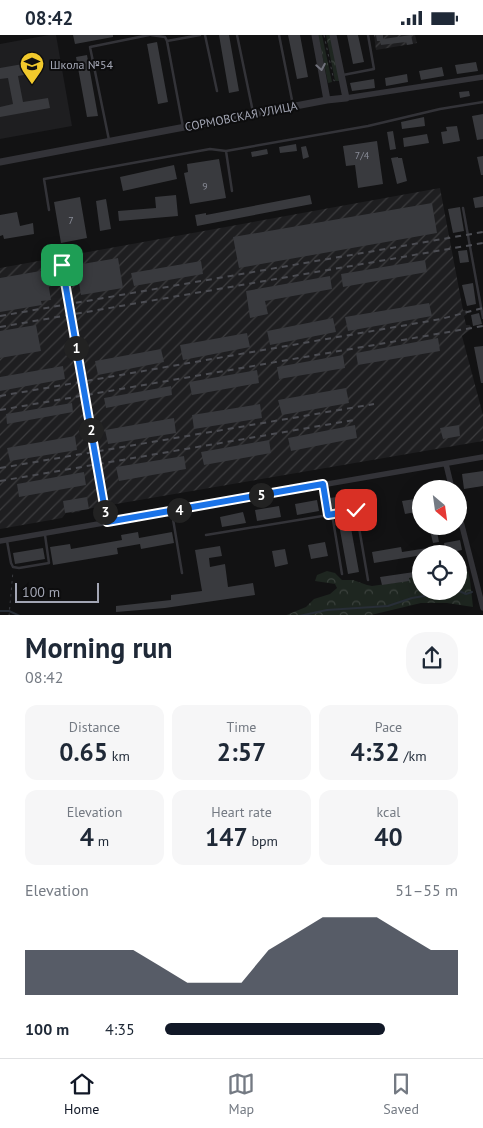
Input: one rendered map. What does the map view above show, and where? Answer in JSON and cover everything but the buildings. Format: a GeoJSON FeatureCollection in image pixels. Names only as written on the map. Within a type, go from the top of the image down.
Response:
{"type":"FeatureCollection","features":[{"type":"Feature","properties":{"kind":"street"},"geometry":{"type":"LineString","coordinates":[[316,35],[327,100]]}},
{"type":"Feature","properties":{"kind":"street"},"geometry":{"type":"LineString","coordinates":[[333,35],[340,78],[346,98]]}},
{"type":"Feature","properties":{"kind":"street","name":"СОРМОВСКАЯ УЛИЦА"},"geometry":{"type":"LineString","coordinates":[[0,162],[327,100],[483,77]]}},
{"type":"Feature","properties":{"kind":"street"},"geometry":{"type":"LineString","coordinates":[[0,541],[483,457]]}},
{"type":"Feature","properties":{"kind":"street"},"geometry":{"type":"LineString","coordinates":[[446,464],[450,480]]}},
{"type":"Feature","properties":{"kind":"street"},"geometry":{"type":"LineString","coordinates":[[464,535],[483,608]]}},
{"type":"Feature","properties":{"kind":"lane"},"geometry":{"type":"LineString","coordinates":[[109,141],[90,47],[150,35],[165,37],[167,41],[183,127]]}},
{"type":"Feature","properties":{"kind":"lane"},"geometry":{"type":"LineString","coordinates":[[167,41],[200,35]]}},
{"type":"Feature","properties":{"kind":"lane"},"geometry":{"type":"LineString","coordinates":[[205,35],[217,91]]}},
{"type":"Feature","properties":{"kind":"lane"},"geometry":{"type":"LineString","coordinates":[[237,35],[254,114]]}},
{"type":"Feature","properties":{"kind":"lane"},"geometry":{"type":"LineString","coordinates":[[279,35],[294,106]]}},
{"type":"Feature","properties":{"kind":"lane"},"geometry":{"type":"LineString","coordinates":[[340,78],[374,69],[368,35]]}},
{"type":"Feature","properties":{"kind":"lane"},"geometry":{"type":"LineString","coordinates":[[49,210],[44,179],[210,149],[226,151],[368,126],[483,101]]}},
{"type":"Feature","properties":{"kind":"lane"},"geometry":{"type":"LineString","coordinates":[[226,151],[232,191]]}},
{"type":"Feature","properties":{"kind":"lane"},"geometry":{"type":"LineString","coordinates":[[463,207],[483,318]]}},
{"type":"Feature","properties":{"kind":"lane"},"geometry":{"type":"LineString","coordinates":[[62,265],[107,522]]}},
{"type":"Feature","properties":{"kind":"lane"},"geometry":{"type":"LineString","coordinates":[[323,484],[342,575]]}},
{"type":"Feature","properties":{"kind":"lane"},"geometry":{"type":"LineString","coordinates":[[206,535],[365,509]]}},
{"type":"Feature","properties":{"kind":"lane"},"geometry":{"type":"LineString","coordinates":[[356,510],[368,580]]}},
{"type":"Feature","properties":{"kind":"lane"},"geometry":{"type":"LineString","coordinates":[[172,511],[182,573]]}},
{"type":"Feature","properties":{"kind":"lane"},"geometry":{"type":"LineString","coordinates":[[7,540],[13,567],[19,568],[49,563],[44,533]]}},
{"type":"Feature","properties":{"kind":"path"},"geometry":{"type":"LineString","coordinates":[[324,35],[334,81]]}},
{"type":"Feature","properties":{"kind":"path"},"geometry":{"type":"LineString","coordinates":[[328,82],[340,78]]}},
{"type":"Feature","properties":{"kind":"path"},"geometry":{"type":"LineString","coordinates":[[9,615],[13,567]]}},
{"type":"Feature","properties":{"kind":"shaded area","name":"Школа №54"},"geometry":{"type":"Polygon","coordinates":[[[56,35],[72,126],[0,139],[0,44],[56,35]]]}},
{"type":"Feature","properties":{"kind":"shaded area"},"geometry":{"type":"Polygon","coordinates":[[[374,35],[415,35],[417,43],[376,50],[374,35]]]}},
{"type":"Feature","properties":{"kind":"shaded area"},"geometry":{"type":"Polygon","coordinates":[[[440,188],[463,310],[467,310],[467,314],[464,316],[466,325],[470,325],[471,329],[462,336],[483,415],[483,441],[81,510],[79,512],[66,513],[62,518],[0,529],[0,268],[440,188]]]}},
{"type":"Feature","properties":{"kind":"green space"},"geometry":{"type":"Polygon","coordinates":[[[318,35],[322,35],[332,82],[328,83],[318,35]]]}},
{"type":"Feature","properties":{"kind":"green space"},"geometry":{"type":"Polygon","coordinates":[[[326,35],[330,35],[340,81],[335,81],[326,35]]]}},
{"type":"Feature","properties":{"kind":"green space"},"geometry":{"type":"Polygon","coordinates":[[[327,571],[335,573],[342,580],[353,580],[372,586],[400,582],[412,577],[412,600],[467,600],[468,571],[473,607],[447,603],[421,603],[371,615],[286,615],[306,607],[314,599],[330,594],[337,588],[335,584],[315,581],[317,575],[327,571]]]}},
{"type":"Feature","properties":{"kind":"waterway"},"geometry":{"type":"LineString","coordinates":[[467,594],[472,592]]}},
{"type":"Feature","properties":{"kind":"waterway"},"geometry":{"type":"LineString","coordinates":[[304,615],[327,610],[388,606],[412,598]]}},
{"type":"Feature","properties":{"kind":"waterway"},"geometry":{"type":"LineString","coordinates":[[0,611],[9,611],[18,615]]}},
{"type":"Feature","properties":{"kind":"railway"},"geometry":{"type":"LineString","coordinates":[[0,316],[483,232]]}},
{"type":"Feature","properties":{"kind":"railway"},"geometry":{"type":"LineString","coordinates":[[0,327],[483,243]]}},
{"type":"Feature","properties":{"kind":"railway"},"geometry":{"type":"LineString","coordinates":[[0,396],[441,319],[483,308]]}},
{"type":"Feature","properties":{"kind":"railway"},"geometry":{"type":"LineString","coordinates":[[0,410],[483,326]]}},
{"type":"Feature","properties":{"kind":"railway"},"geometry":{"type":"LineString","coordinates":[[0,468],[374,404]]}},
{"type":"Feature","properties":{"kind":"railway"},"geometry":{"type":"LineString","coordinates":[[0,481],[354,420]]}},
{"type":"Feature","properties":{"kind":"place","name":"Школа №54"},"geometry":{"type":"Point","coordinates":[32,85]}},
{"type":"Feature","properties":{"kind":"route"},"geometry":{"type":"LineString","coordinates":[[62,265],[107,522],[323,484],[328,515],[356,510]]}}]}
